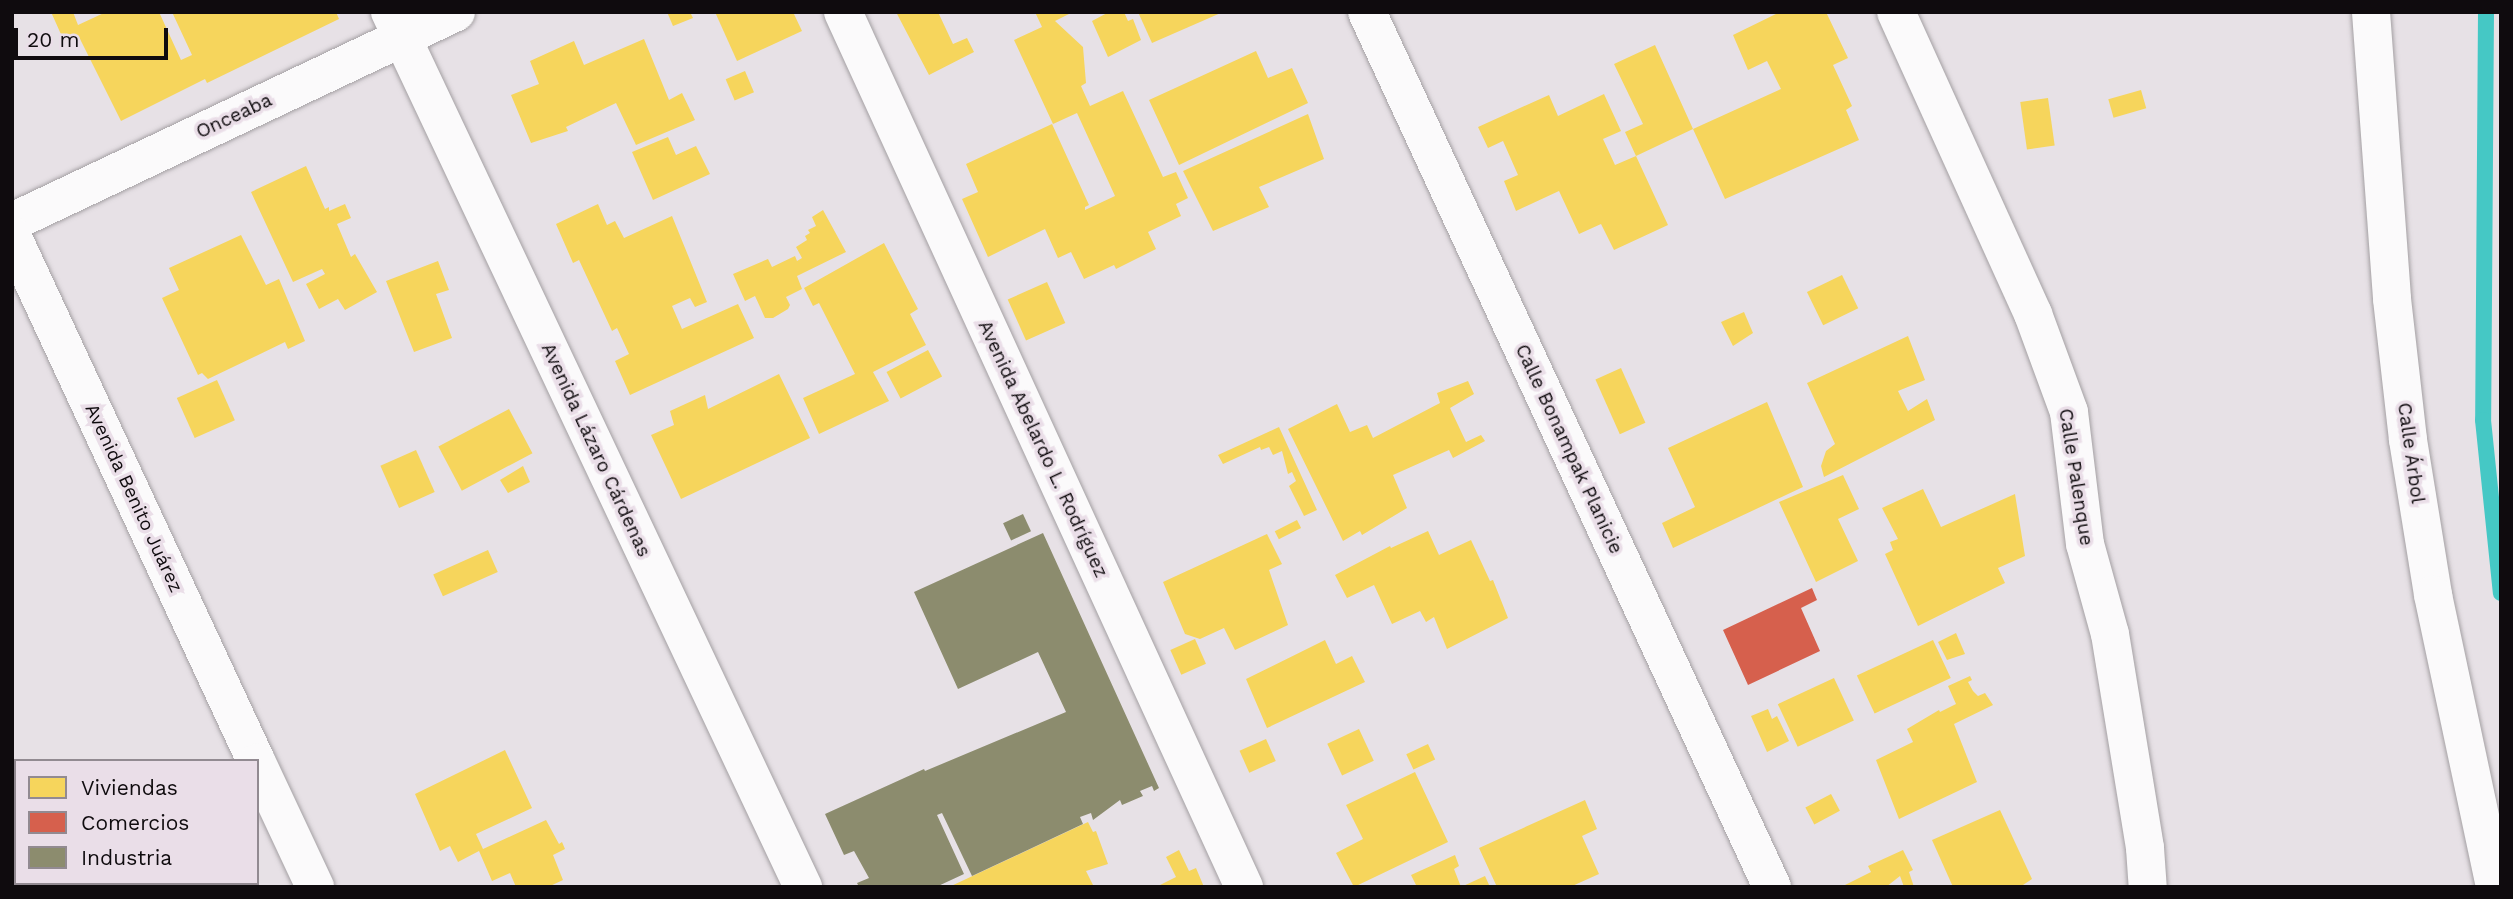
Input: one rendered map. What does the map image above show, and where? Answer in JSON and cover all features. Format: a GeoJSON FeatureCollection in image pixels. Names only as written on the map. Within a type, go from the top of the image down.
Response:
{"type":"FeatureCollection","features":[{"type":"Feature","properties":{"kind":"street","name":"Onceaba"},"geometry":{"type":"LineString","coordinates":[[12,222],[395,24],[456,12]]}},
{"type":"Feature","properties":{"kind":"street","name":"Avenida Abelardo L. Rodríguez"},"geometry":{"type":"LineString","coordinates":[[843,12],[1244,887]]}},
{"type":"Feature","properties":{"kind":"street","name":"Calle Bonampak Planicie"},"geometry":{"type":"LineString","coordinates":[[1367,12],[1772,887]]}},
{"type":"Feature","properties":{"kind":"street","name":"Calle Palenque"},"geometry":{"type":"LineString","coordinates":[[1896,12],[2033,314],[2069,412],[2085,544],[2109,634],[2145,848],[2148,887]]}},
{"type":"Feature","properties":{"kind":"street","name":"Calle Árbol"},"geometry":{"type":"LineString","coordinates":[[2371,12],[2392,299],[2408,440],[2433,595],[2495,887]]}},
{"type":"Feature","properties":{"kind":"street","name":"Avenida Lázaro Cárdenas"},"geometry":{"type":"LineString","coordinates":[[395,24],[803,887]]}},
{"type":"Feature","properties":{"kind":"street","name":"Avenida Benito Juárez"},"geometry":{"type":"LineString","coordinates":[[12,236],[256,759]]}},
{"type":"Feature","properties":{"kind":"street","name":"Avenida Benito Juárez"},"geometry":{"type":"LineString","coordinates":[[259,766],[315,887]]}},
{"type":"Feature","properties":{"kind":"building: Viviendas"},"geometry":{"type":"Polygon","coordinates":[[[51,12],[73,12],[78,25],[106,12],[159,12],[181,60],[192,55],[172,12],[336,12],[339,19],[207,83],[205,79],[121,121],[78,35],[64,41],[51,12]]]}},
{"type":"Feature","properties":{"kind":"building: Viviendas"},"geometry":{"type":"Polygon","coordinates":[[[667,12],[690,12],[693,18],[673,26],[667,12]]]}},
{"type":"Feature","properties":{"kind":"building: Viviendas"},"geometry":{"type":"Polygon","coordinates":[[[715,12],[793,12],[802,31],[737,61],[715,12]]]}},
{"type":"Feature","properties":{"kind":"building: Viviendas"},"geometry":{"type":"Polygon","coordinates":[[[896,12],[938,12],[953,44],[967,38],[974,52],[929,75],[896,12]]]}},
{"type":"Feature","properties":{"kind":"building: Viviendas"},"geometry":{"type":"Polygon","coordinates":[[[1035,12],[1073,12],[1055,21],[1083,47],[1086,83],[1081,86],[1090,106],[1123,91],[1163,177],[1176,172],[1188,198],[1176,204],[1181,216],[1148,232],[1156,249],[1116,269],[1114,265],[1084,279],[1071,252],[1058,258],[1045,229],[988,257],[962,199],[978,192],[966,164],[1052,124],[1089,205],[1085,210],[1115,196],[1077,113],[1053,124],[1014,40],[1042,27],[1035,12]]]}},
{"type":"Feature","properties":{"kind":"building: Viviendas"},"geometry":{"type":"Polygon","coordinates":[[[1109,12],[1124,12],[1128,21],[1133,19],[1141,40],[1108,57],[1092,21],[1109,12]]]}},
{"type":"Feature","properties":{"kind":"building: Viviendas"},"geometry":{"type":"Polygon","coordinates":[[[1138,12],[1223,12],[1152,43],[1138,12]]]}},
{"type":"Feature","properties":{"kind":"building: Viviendas"},"geometry":{"type":"Polygon","coordinates":[[[1780,12],[1826,12],[1848,58],[1833,65],[1852,106],[1846,110],[1859,140],[1725,199],[1693,129],[1781,89],[1767,61],[1748,70],[1733,35],[1780,12]]]}},
{"type":"Feature","properties":{"kind":"building: Viviendas"},"geometry":{"type":"Polygon","coordinates":[[[644,39],[669,100],[682,93],[695,120],[636,145],[616,103],[566,127],[568,131],[531,143],[511,95],[539,84],[530,61],[574,41],[584,65],[644,39]]]}},
{"type":"Feature","properties":{"kind":"building: Viviendas"},"geometry":{"type":"Polygon","coordinates":[[[1655,45],[1693,129],[1636,156],[1625,132],[1643,124],[1614,64],[1655,45]]]}},
{"type":"Feature","properties":{"kind":"building: Viviendas"},"geometry":{"type":"Polygon","coordinates":[[[1256,51],[1268,78],[1292,68],[1308,103],[1179,165],[1149,100],[1256,51]]]}},
{"type":"Feature","properties":{"kind":"building: Viviendas"},"geometry":{"type":"Polygon","coordinates":[[[745,71],[754,92],[735,100],[726,79],[745,71]]]}},
{"type":"Feature","properties":{"kind":"building: Viviendas"},"geometry":{"type":"Polygon","coordinates":[[[2141,90],[2146,108],[2114,118],[2108,99],[2141,90]]]}},
{"type":"Feature","properties":{"kind":"building: Viviendas"},"geometry":{"type":"Polygon","coordinates":[[[1604,94],[1621,131],[1603,139],[1615,165],[1636,156],[1668,225],[1614,250],[1601,224],[1579,234],[1559,191],[1516,211],[1504,181],[1518,175],[1503,141],[1488,148],[1478,127],[1549,95],[1558,116],[1604,94]]]}},
{"type":"Feature","properties":{"kind":"building: Viviendas"},"geometry":{"type":"Polygon","coordinates":[[[2048,98],[2055,146],[2027,149],[2020,102],[2048,98]]]}},
{"type":"Feature","properties":{"kind":"building: Viviendas"},"geometry":{"type":"Polygon","coordinates":[[[1308,114],[1324,159],[1259,187],[1269,207],[1213,231],[1183,171],[1308,114]]]}},
{"type":"Feature","properties":{"kind":"building: Viviendas"},"geometry":{"type":"Polygon","coordinates":[[[668,137],[676,155],[696,146],[710,174],[653,200],[632,152],[668,137]]]}},
{"type":"Feature","properties":{"kind":"building: Viviendas"},"geometry":{"type":"Polygon","coordinates":[[[306,166],[325,209],[329,207],[329,211],[345,204],[351,218],[337,224],[351,257],[355,254],[377,292],[345,310],[338,299],[319,309],[306,284],[325,274],[322,269],[293,282],[251,192],[306,166]]]}},
{"type":"Feature","properties":{"kind":"building: Viviendas"},"geometry":{"type":"Polygon","coordinates":[[[598,204],[607,225],[615,221],[624,238],[672,216],[707,302],[695,307],[690,298],[672,306],[682,329],[738,304],[754,338],[630,395],[615,361],[629,354],[617,328],[612,331],[579,260],[573,263],[556,224],[598,204]]]}},
{"type":"Feature","properties":{"kind":"building: Viviendas"},"geometry":{"type":"Polygon","coordinates":[[[823,210],[846,252],[797,276],[802,289],[786,297],[790,305],[788,309],[773,318],[765,318],[755,296],[745,301],[733,274],[768,259],[772,267],[795,256],[797,261],[802,258],[796,247],[807,240],[805,236],[810,233],[808,230],[816,226],[812,217],[823,210]]]}},
{"type":"Feature","properties":{"kind":"building: Viviendas"},"geometry":{"type":"Polygon","coordinates":[[[241,235],[266,285],[279,279],[305,341],[288,349],[285,342],[208,379],[202,373],[198,375],[162,298],[179,290],[169,268],[241,235]]]}},
{"type":"Feature","properties":{"kind":"building: Viviendas"},"geometry":{"type":"Polygon","coordinates":[[[884,243],[918,309],[910,314],[926,345],[873,372],[889,401],[819,434],[803,398],[855,374],[819,303],[813,306],[804,288],[884,243]]]}},
{"type":"Feature","properties":{"kind":"building: Viviendas"},"geometry":{"type":"Polygon","coordinates":[[[438,261],[449,290],[436,294],[452,338],[414,352],[386,281],[438,261]]]}},
{"type":"Feature","properties":{"kind":"building: Viviendas"},"geometry":{"type":"Polygon","coordinates":[[[1842,275],[1858,308],[1823,325],[1807,292],[1842,275]]]}},
{"type":"Feature","properties":{"kind":"building: Viviendas"},"geometry":{"type":"Polygon","coordinates":[[[1047,282],[1065,323],[1026,341],[1008,299],[1047,282]]]}},
{"type":"Feature","properties":{"kind":"building: Viviendas"},"geometry":{"type":"Polygon","coordinates":[[[1744,312],[1753,333],[1733,346],[1721,322],[1744,312]]]}},
{"type":"Feature","properties":{"kind":"building: Viviendas"},"geometry":{"type":"Polygon","coordinates":[[[1908,336],[1925,380],[1898,391],[1908,411],[1927,399],[1935,420],[1824,477],[1821,466],[1826,451],[1835,444],[1807,383],[1908,336]]]}},
{"type":"Feature","properties":{"kind":"building: Viviendas"},"geometry":{"type":"Polygon","coordinates":[[[928,350],[942,376],[901,399],[887,372],[928,350]]]}},
{"type":"Feature","properties":{"kind":"building: Viviendas"},"geometry":{"type":"Polygon","coordinates":[[[1621,368],[1645,423],[1620,434],[1595,379],[1621,368]]]}},
{"type":"Feature","properties":{"kind":"building: Viviendas"},"geometry":{"type":"Polygon","coordinates":[[[779,374],[810,438],[681,499],[651,435],[674,425],[670,411],[705,395],[708,409],[779,374]]]}},
{"type":"Feature","properties":{"kind":"building: Viviendas"},"geometry":{"type":"Polygon","coordinates":[[[217,380],[235,420],[195,438],[177,398],[217,380]]]}},
{"type":"Feature","properties":{"kind":"building: Viviendas"},"geometry":{"type":"Polygon","coordinates":[[[1468,381],[1474,394],[1450,408],[1466,442],[1481,435],[1485,441],[1453,458],[1449,450],[1393,475],[1407,508],[1362,535],[1360,531],[1343,541],[1288,429],[1337,404],[1350,432],[1367,425],[1373,438],[1440,403],[1437,393],[1468,381]]]}},
{"type":"Feature","properties":{"kind":"building: Viviendas"},"geometry":{"type":"Polygon","coordinates":[[[1767,402],[1803,487],[1673,548],[1662,523],[1695,507],[1668,448],[1767,402]]]}},
{"type":"Feature","properties":{"kind":"building: Viviendas"},"geometry":{"type":"Polygon","coordinates":[[[509,409],[532,453],[462,491],[438,447],[509,409]]]}},
{"type":"Feature","properties":{"kind":"building: Viviendas"},"geometry":{"type":"Polygon","coordinates":[[[1279,427],[1317,510],[1304,516],[1289,486],[1296,481],[1292,472],[1288,474],[1282,451],[1273,455],[1269,447],[1261,450],[1260,447],[1223,464],[1218,455],[1279,427]]]}},
{"type":"Feature","properties":{"kind":"building: Viviendas"},"geometry":{"type":"Polygon","coordinates":[[[416,450],[435,492],[399,508],[380,466],[416,450]]]}},
{"type":"Feature","properties":{"kind":"building: Viviendas"},"geometry":{"type":"Polygon","coordinates":[[[523,466],[530,482],[508,493],[500,480],[523,466]]]}},
{"type":"Feature","properties":{"kind":"building: Viviendas"},"geometry":{"type":"Polygon","coordinates":[[[1843,475],[1859,509],[1838,519],[1858,561],[1816,582],[1779,502],[1843,475]]]}},
{"type":"Feature","properties":{"kind":"building: Viviendas"},"geometry":{"type":"Polygon","coordinates":[[[1923,489],[1941,527],[2015,494],[2025,556],[1998,568],[2005,583],[1918,626],[1885,554],[1893,550],[1890,542],[1898,539],[1882,508],[1923,489]]]}},
{"type":"Feature","properties":{"kind":"building: Viviendas"},"geometry":{"type":"Polygon","coordinates":[[[1297,520],[1301,528],[1279,539],[1275,531],[1297,520]]]}},
{"type":"Feature","properties":{"kind":"building: Viviendas"},"geometry":{"type":"Polygon","coordinates":[[[1428,531],[1439,555],[1471,540],[1490,581],[1493,580],[1508,618],[1447,649],[1434,617],[1426,622],[1420,611],[1392,624],[1374,585],[1347,598],[1335,575],[1390,546],[1391,548],[1428,531]]]}},
{"type":"Feature","properties":{"kind":"building: Viviendas"},"geometry":{"type":"Polygon","coordinates":[[[1267,534],[1282,564],[1269,570],[1288,625],[1235,650],[1224,628],[1200,639],[1185,634],[1163,582],[1267,534]]]}},
{"type":"Feature","properties":{"kind":"building: Viviendas"},"geometry":{"type":"Polygon","coordinates":[[[488,550],[498,572],[443,596],[433,574],[488,550]]]}},
{"type":"Feature","properties":{"kind":"building: Viviendas"},"geometry":{"type":"Polygon","coordinates":[[[1956,633],[1965,654],[1947,660],[1938,642],[1956,633]]]}},
{"type":"Feature","properties":{"kind":"building: Viviendas"},"geometry":{"type":"Polygon","coordinates":[[[1195,639],[1206,664],[1181,675],[1170,650],[1195,639]]]}},
{"type":"Feature","properties":{"kind":"building: Viviendas"},"geometry":{"type":"Polygon","coordinates":[[[1325,640],[1336,664],[1352,656],[1365,682],[1267,728],[1246,679],[1325,640]]]}},
{"type":"Feature","properties":{"kind":"building: Viviendas"},"geometry":{"type":"Polygon","coordinates":[[[1933,640],[1951,678],[1875,714],[1857,675],[1933,640]]]}},
{"type":"Feature","properties":{"kind":"building: Viviendas"},"geometry":{"type":"Polygon","coordinates":[[[1970,676],[1972,680],[1968,682],[1973,691],[1978,696],[1985,693],[1993,705],[1954,724],[1977,782],[1899,819],[1876,760],[1913,742],[1907,729],[1939,710],[1940,712],[1956,704],[1948,686],[1970,676]]]}},
{"type":"Feature","properties":{"kind":"building: Viviendas"},"geometry":{"type":"Polygon","coordinates":[[[1834,678],[1854,721],[1798,747],[1778,704],[1834,678]]]}},
{"type":"Feature","properties":{"kind":"building: Viviendas"},"geometry":{"type":"Polygon","coordinates":[[[1768,709],[1772,719],[1777,716],[1789,741],[1767,752],[1751,716],[1768,709]]]}},
{"type":"Feature","properties":{"kind":"building: Viviendas"},"geometry":{"type":"Polygon","coordinates":[[[1359,729],[1374,761],[1342,776],[1327,744],[1359,729]]]}},
{"type":"Feature","properties":{"kind":"building: Viviendas"},"geometry":{"type":"Polygon","coordinates":[[[1266,739],[1276,761],[1249,773],[1240,751],[1266,739]]]}},
{"type":"Feature","properties":{"kind":"building: Viviendas"},"geometry":{"type":"Polygon","coordinates":[[[1428,744],[1435,759],[1413,770],[1406,754],[1428,744]]]}},
{"type":"Feature","properties":{"kind":"building: Viviendas"},"geometry":{"type":"Polygon","coordinates":[[[505,750],[532,808],[476,834],[483,849],[546,820],[559,844],[562,842],[565,849],[553,855],[563,880],[548,887],[516,887],[510,873],[492,881],[479,851],[458,862],[450,846],[440,851],[415,794],[505,750]]]}},
{"type":"Feature","properties":{"kind":"building: Viviendas"},"geometry":{"type":"Polygon","coordinates":[[[1415,772],[1448,842],[1354,887],[1336,853],[1363,839],[1346,805],[1415,772]]]}},
{"type":"Feature","properties":{"kind":"building: Viviendas"},"geometry":{"type":"Polygon","coordinates":[[[1831,794],[1840,811],[1814,824],[1805,808],[1831,794]]]}},
{"type":"Feature","properties":{"kind":"building: Viviendas"},"geometry":{"type":"Polygon","coordinates":[[[1585,800],[1597,829],[1582,836],[1599,874],[1570,887],[1497,887],[1479,848],[1585,800]]]}},
{"type":"Feature","properties":{"kind":"building: Viviendas"},"geometry":{"type":"Polygon","coordinates":[[[2000,810],[2032,879],[2020,887],[1953,887],[1932,840],[2000,810]]]}},
{"type":"Feature","properties":{"kind":"building: Viviendas"},"geometry":{"type":"Polygon","coordinates":[[[1088,822],[1093,832],[1096,831],[1108,864],[1086,871],[1094,887],[949,887],[1088,822]]]}},
{"type":"Feature","properties":{"kind":"building: Viviendas"},"geometry":{"type":"Polygon","coordinates":[[[1179,850],[1189,871],[1196,868],[1204,887],[1156,887],[1176,877],[1166,857],[1179,850]]]}},
{"type":"Feature","properties":{"kind":"building: Viviendas"},"geometry":{"type":"Polygon","coordinates":[[[1903,850],[1913,870],[1909,872],[1914,887],[1904,887],[1900,876],[1886,887],[1841,887],[1871,872],[1868,866],[1903,850]]]}},
{"type":"Feature","properties":{"kind":"building: Viviendas"},"geometry":{"type":"Polygon","coordinates":[[[1455,855],[1459,866],[1454,869],[1461,887],[1417,887],[1411,875],[1455,855]]]}},
{"type":"Feature","properties":{"kind":"building: Viviendas"},"geometry":{"type":"Polygon","coordinates":[[[1485,876],[1490,887],[1461,887],[1485,876]]]}},
{"type":"Feature","properties":{"kind":"building: Comercios"},"geometry":{"type":"Polygon","coordinates":[[[1812,588],[1817,600],[1801,608],[1820,651],[1748,685],[1723,630],[1812,588]]]}},
{"type":"Feature","properties":{"kind":"building: Industria"},"geometry":{"type":"Polygon","coordinates":[[[1023,514],[1031,531],[1011,541],[1003,523],[1023,514]]]}},
{"type":"Feature","properties":{"kind":"building: Industria"},"geometry":{"type":"Polygon","coordinates":[[[1043,533],[1159,788],[1154,791],[1152,786],[1140,791],[1143,796],[1122,805],[1120,800],[1093,820],[1091,813],[1080,817],[1083,824],[972,876],[942,813],[937,815],[964,874],[936,887],[859,887],[857,883],[869,878],[854,851],[844,855],[825,814],[924,769],[925,771],[1066,712],[1038,652],[958,689],[914,592],[1043,533]]]}},
{"type":"Feature","properties":{"kind":"waterway"},"geometry":{"type":"LineString","coordinates":[[2486,12],[2483,420],[2501,593]]}}]}
